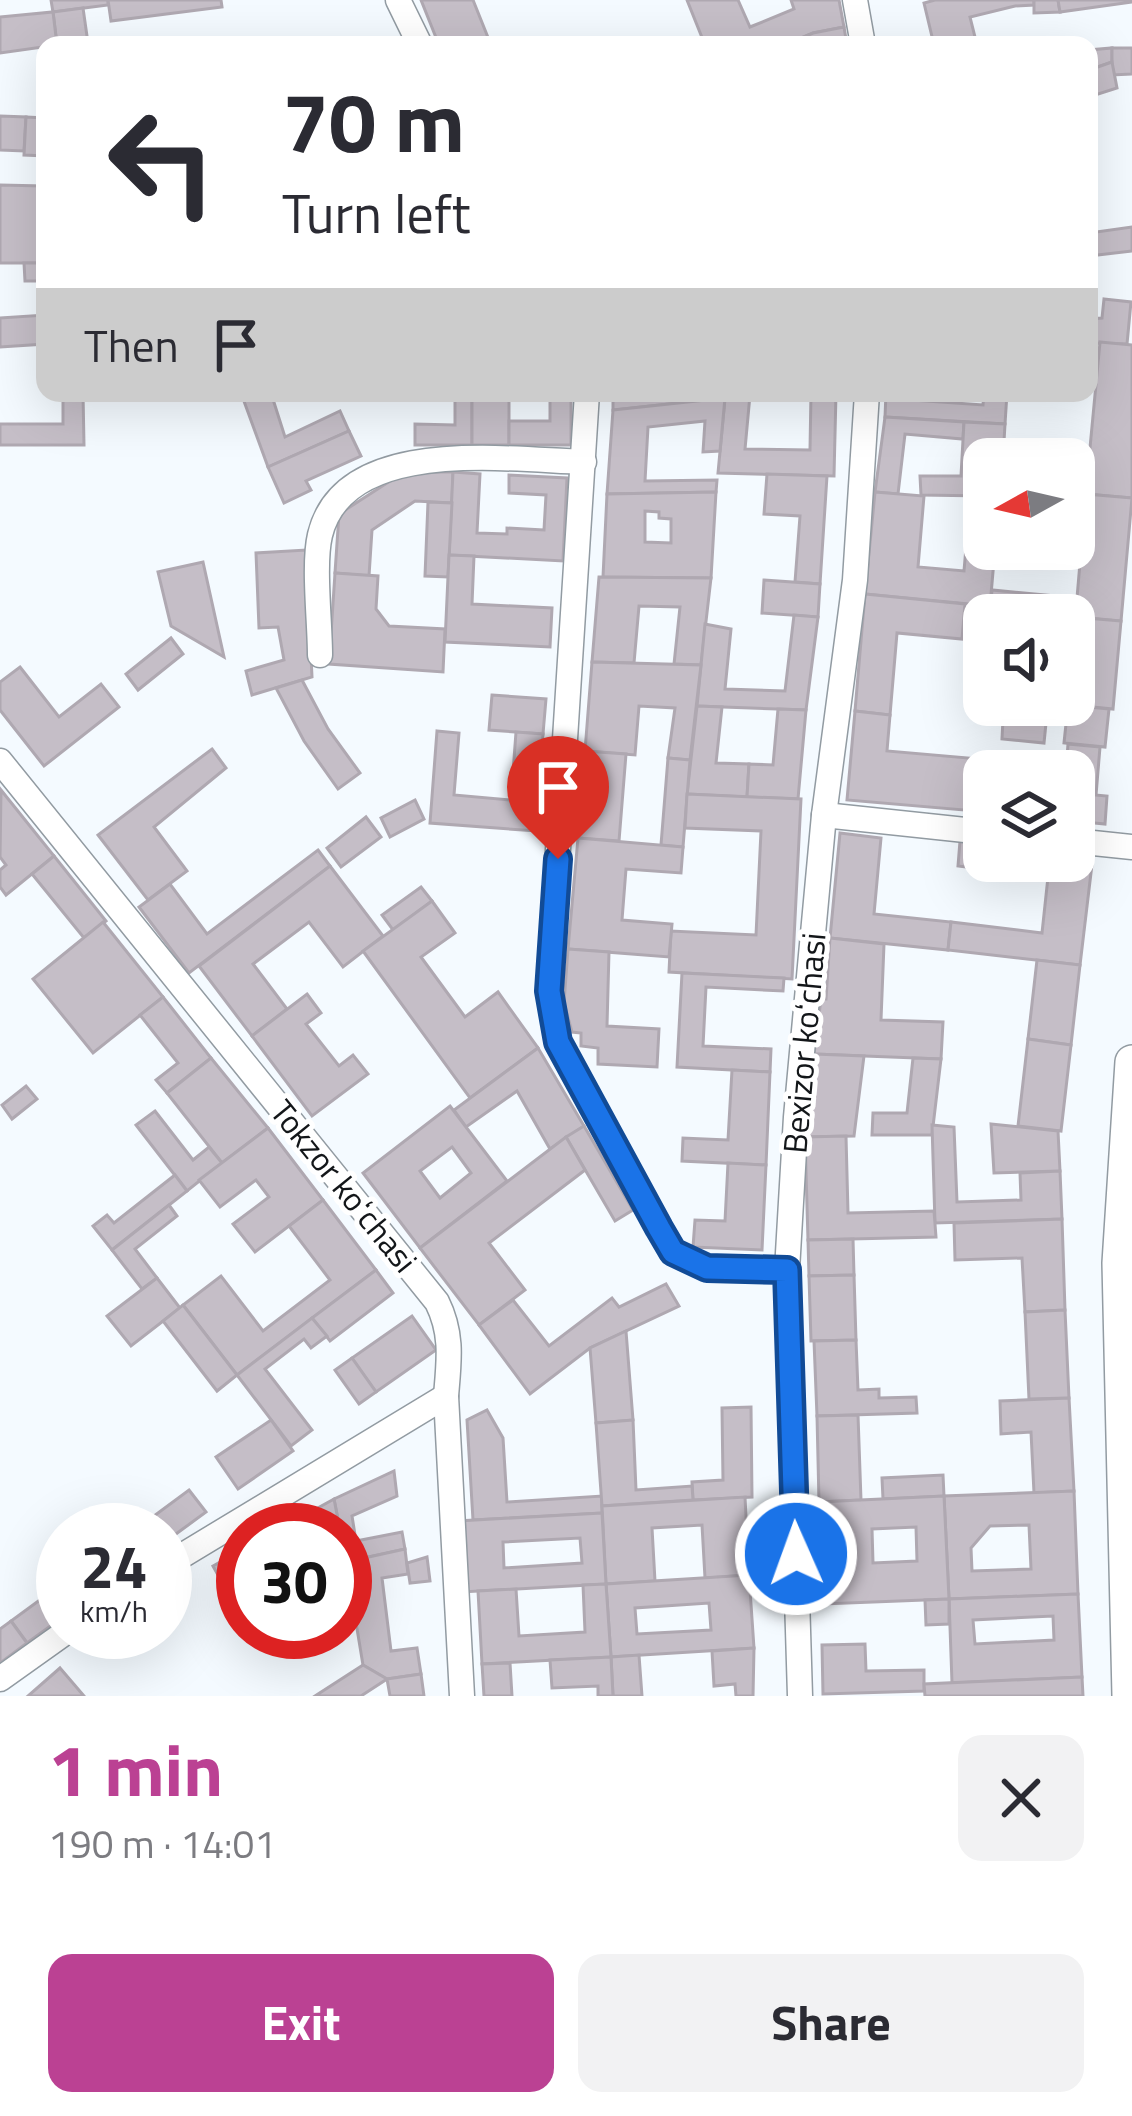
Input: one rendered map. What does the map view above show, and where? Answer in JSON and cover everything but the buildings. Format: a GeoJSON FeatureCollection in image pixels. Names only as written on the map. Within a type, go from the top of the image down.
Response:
{"type":"FeatureCollection","features":[{"type":"Feature","properties":{"kind":"main road"},"geometry":{"type":"LineString","coordinates":[[1130,1696],[1119,1263],[1132,1062]]}},
{"type":"Feature","properties":{"kind":"street"},"geometry":{"type":"LineString","coordinates":[[398,0],[416,36]]}},
{"type":"Feature","properties":{"kind":"street"},"geometry":{"type":"LineString","coordinates":[[855,0],[861,36]]}},
{"type":"Feature","properties":{"kind":"street"},"geometry":{"type":"LineString","coordinates":[[587,402],[549,991],[558,1042],[673,1252],[707,1268],[787,1270]]}},
{"type":"Feature","properties":{"kind":"street","name":"Bexizor koʻchasi"},"geometry":{"type":"LineString","coordinates":[[800,1696],[787,1270],[796,1117],[824,815],[854,580],[866,402]]}},
{"type":"Feature","properties":{"kind":"street"},"geometry":{"type":"LineString","coordinates":[[320,655],[319,537],[331,509],[363,480],[405,461],[584,462]]}},
{"type":"Feature","properties":{"kind":"street","name":"Tokzor koʻchasi"},"geometry":{"type":"LineString","coordinates":[[0,761],[437,1302],[448,1325],[446,1396],[462,1696]]}},
{"type":"Feature","properties":{"kind":"street"},"geometry":{"type":"LineString","coordinates":[[824,815],[963,830]]}},
{"type":"Feature","properties":{"kind":"street"},"geometry":{"type":"LineString","coordinates":[[1095,843],[1132,847]]}},
{"type":"Feature","properties":{"kind":"street"},"geometry":{"type":"LineString","coordinates":[[192,1550],[446,1396]]}},
{"type":"Feature","properties":{"kind":"street"},"geometry":{"type":"LineString","coordinates":[[0,1679],[36,1653]]}},
{"type":"Feature","properties":{"kind":"route"},"geometry":{"type":"LineString","coordinates":[[558,859],[549,991],[558,1042],[659,1228],[673,1252],[707,1268],[787,1270],[796,1554]]}}]}
